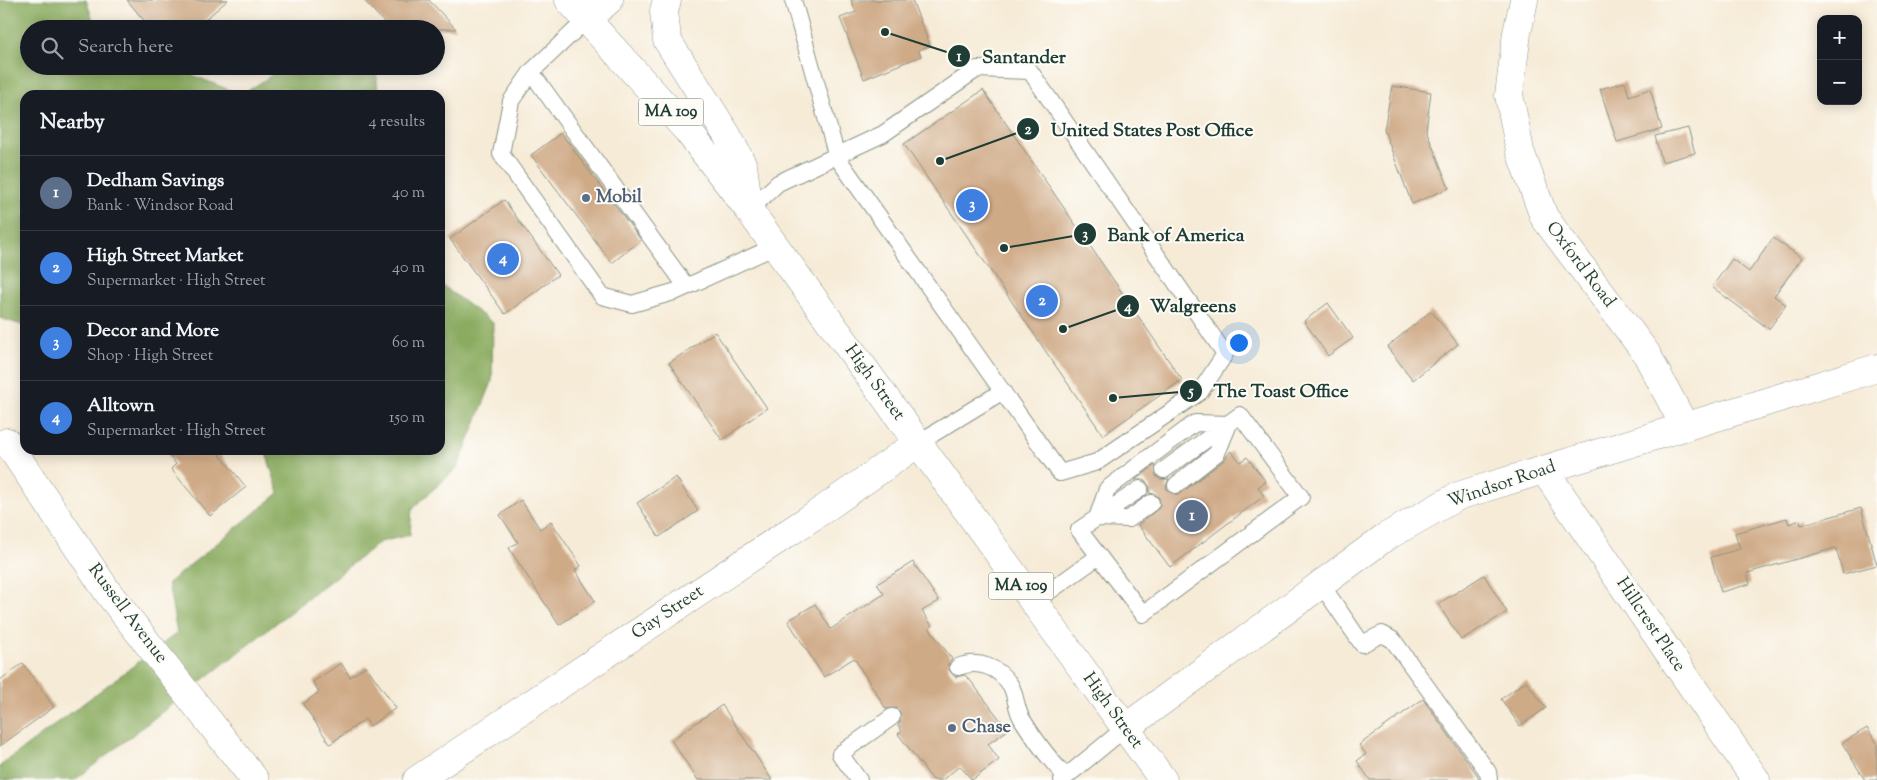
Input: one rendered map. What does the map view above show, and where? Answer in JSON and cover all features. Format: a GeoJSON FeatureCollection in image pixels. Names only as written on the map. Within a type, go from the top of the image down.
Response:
{"type":"FeatureCollection","features":[{"type":"Feature","properties":{"kind":"street"},"geometry":{"type":"LineString","coordinates":[[578,10],[609,0]]}},
{"type":"Feature","properties":{"kind":"street"},"geometry":{"type":"LineString","coordinates":[[667,0],[664,11],[667,40],[743,166],[749,210]]}},
{"type":"Feature","properties":{"kind":"street","name":"Oxford Road"},"geometry":{"type":"LineString","coordinates":[[1524,0],[1517,33],[1509,95],[1520,151],[1544,218],[1646,353],[1685,426]]}},
{"type":"Feature","properties":{"kind":"street","name":"High Street"},"geometry":{"type":"LineString","coordinates":[[578,10],[687,130],[749,210],[1124,729],[1163,780]]}},
{"type":"Feature","properties":{"kind":"street","name":"Windsor Road"},"geometry":{"type":"LineString","coordinates":[[1124,729],[1384,538],[1458,496],[1877,368]]}},
{"type":"Feature","properties":{"kind":"street","name":"Russell Avenue"},"geometry":{"type":"LineString","coordinates":[[6,442],[109,594],[254,780]]}},
{"type":"Feature","properties":{"kind":"street","name":"Gay Street"},"geometry":{"type":"LineString","coordinates":[[417,780],[827,507],[918,444]]}},
{"type":"Feature","properties":{"kind":"street","name":"Hillcrest Place"},"geometry":{"type":"LineString","coordinates":[[1544,470],[1756,780]]}},
{"type":"Feature","properties":{"kind":"lane"},"geometry":{"type":"LineString","coordinates":[[749,210],[778,183],[837,157],[883,134],[977,69],[1030,71],[1225,354],[1200,392],[1097,462],[1060,473],[837,157],[793,0]]}},
{"type":"Feature","properties":{"kind":"lane"},"geometry":{"type":"LineString","coordinates":[[578,10],[511,101],[501,154],[602,296],[632,304],[686,286],[776,246]]}},
{"type":"Feature","properties":{"kind":"lane"},"geometry":{"type":"LineString","coordinates":[[531,72],[686,286]]}},
{"type":"Feature","properties":{"kind":"lane"},"geometry":{"type":"LineString","coordinates":[[918,444],[1003,391]]}},
{"type":"Feature","properties":{"kind":"lane"},"geometry":{"type":"LineString","coordinates":[[1140,489],[1079,530],[1143,614],[1301,497],[1240,415],[1164,470]]}},
{"type":"Feature","properties":{"kind":"lane"},"geometry":{"type":"LineString","coordinates":[[1097,518],[1107,489],[1195,423],[1229,424]]}},
{"type":"Feature","properties":{"kind":"lane"},"geometry":{"type":"LineString","coordinates":[[1176,485],[1216,453],[1229,424]]}},
{"type":"Feature","properties":{"kind":"lane"},"geometry":{"type":"LineString","coordinates":[[1097,518],[1129,519],[1151,503]]}},
{"type":"Feature","properties":{"kind":"lane"},"geometry":{"type":"LineString","coordinates":[[1033,603],[1099,556]]}},
{"type":"Feature","properties":{"kind":"lane"},"geometry":{"type":"LineString","coordinates":[[1321,584],[1362,644],[1382,634],[1393,640],[1488,772],[1489,780]]}},
{"type":"Feature","properties":{"kind":"lane"},"geometry":{"type":"LineString","coordinates":[[958,667],[971,662],[992,667],[1010,686],[1019,714],[1041,751],[1064,779],[1124,729]]}},
{"type":"Feature","properties":{"kind":"lane"},"geometry":{"type":"LineString","coordinates":[[859,780],[840,754],[892,717]]}},
{"type":"Feature","properties":{"kind":"green space"},"geometry":{"type":"Polygon","coordinates":[[[0,0],[86,0],[93,20],[20,20],[20,75],[192,75],[230,90],[20,90],[20,324],[0,318],[0,0]]]}},
{"type":"Feature","properties":{"kind":"green space"},"geometry":{"type":"Polygon","coordinates":[[[272,75],[377,75],[378,90],[249,90],[272,75]]]}},
{"type":"Feature","properties":{"kind":"green space"},"geometry":{"type":"Polygon","coordinates":[[[445,288],[493,323],[492,382],[458,467],[412,509],[410,535],[380,542],[75,780],[0,780],[0,766],[177,633],[168,583],[279,493],[267,455],[445,455],[445,288]]]}},
{"type":"Feature","properties":{"kind":"building"},"geometry":{"type":"Polygon","coordinates":[[[127,0],[228,0],[205,20],[144,20],[127,0]]]}},
{"type":"Feature","properties":{"kind":"building"},"geometry":{"type":"Polygon","coordinates":[[[364,0],[429,0],[456,29],[445,29],[445,20],[382,20],[364,0]]]}},
{"type":"Feature","properties":{"kind":"building"},"geometry":{"type":"Polygon","coordinates":[[[851,0],[912,0],[930,46],[918,50],[921,56],[864,79],[840,18],[856,12],[851,0]]]}},
{"type":"Feature","properties":{"kind":"building"},"geometry":{"type":"Polygon","coordinates":[[[1625,82],[1629,96],[1650,89],[1662,129],[1617,142],[1600,89],[1625,82]]]}},
{"type":"Feature","properties":{"kind":"building"},"geometry":{"type":"Polygon","coordinates":[[[1392,86],[1431,92],[1426,130],[1449,188],[1412,204],[1384,130],[1392,86]]]}},
{"type":"Feature","properties":{"kind":"building"},"geometry":{"type":"Polygon","coordinates":[[[983,90],[1182,380],[1103,435],[904,144],[983,90]]]}},
{"type":"Feature","properties":{"kind":"building"},"geometry":{"type":"Polygon","coordinates":[[[1688,128],[1695,153],[1662,162],[1655,136],[1688,128]]]}},
{"type":"Feature","properties":{"kind":"building","name":"Mobil"},"geometry":{"type":"Polygon","coordinates":[[[561,133],[641,240],[612,263],[531,155],[561,133]]]}},
{"type":"Feature","properties":{"kind":"building"},"geometry":{"type":"Polygon","coordinates":[[[504,200],[558,275],[505,314],[450,239],[504,200]]]}},
{"type":"Feature","properties":{"kind":"building"},"geometry":{"type":"Polygon","coordinates":[[[1773,238],[1802,258],[1774,296],[1786,305],[1769,329],[1712,287],[1732,259],[1749,272],[1773,238]]]}},
{"type":"Feature","properties":{"kind":"building"},"geometry":{"type":"Polygon","coordinates":[[[1328,303],[1353,338],[1328,356],[1304,321],[1328,303]]]}},
{"type":"Feature","properties":{"kind":"building"},"geometry":{"type":"Polygon","coordinates":[[[1431,311],[1458,344],[1413,380],[1387,347],[1431,311]]]}},
{"type":"Feature","properties":{"kind":"building"},"geometry":{"type":"Polygon","coordinates":[[[715,332],[767,408],[722,440],[669,363],[715,332]]]}},
{"type":"Feature","properties":{"kind":"building"},"geometry":{"type":"Polygon","coordinates":[[[1231,451],[1240,462],[1247,457],[1266,482],[1258,487],[1264,496],[1170,567],[1138,525],[1160,507],[1159,498],[1155,494],[1149,493],[1150,488],[1145,480],[1135,480],[1155,465],[1156,476],[1160,479],[1169,479],[1166,486],[1168,491],[1178,495],[1223,461],[1231,451]]]}},
{"type":"Feature","properties":{"kind":"building"},"geometry":{"type":"Polygon","coordinates":[[[168,455],[220,455],[246,487],[210,516],[171,469],[176,464],[168,455]]]}},
{"type":"Feature","properties":{"kind":"building"},"geometry":{"type":"Polygon","coordinates":[[[676,477],[698,511],[659,537],[637,503],[676,477]]]}},
{"type":"Feature","properties":{"kind":"building"},"geometry":{"type":"Polygon","coordinates":[[[521,500],[540,529],[551,521],[581,566],[575,570],[595,601],[559,625],[509,548],[518,542],[500,515],[521,500]]]}},
{"type":"Feature","properties":{"kind":"building"},"geometry":{"type":"Polygon","coordinates":[[[1861,508],[1877,565],[1843,574],[1836,548],[1747,573],[1750,584],[1721,592],[1711,557],[1740,549],[1735,533],[1787,518],[1789,524],[1800,520],[1801,525],[1861,508]]]}},
{"type":"Feature","properties":{"kind":"building"},"geometry":{"type":"Polygon","coordinates":[[[913,562],[939,601],[922,611],[932,626],[929,628],[952,659],[948,664],[949,670],[955,677],[965,675],[970,680],[1008,730],[988,744],[999,760],[972,780],[960,766],[942,780],[933,780],[898,734],[902,731],[898,725],[901,721],[900,712],[896,708],[886,709],[854,658],[824,677],[788,621],[815,604],[831,629],[884,594],[877,584],[913,562]]]}},
{"type":"Feature","properties":{"kind":"building"},"geometry":{"type":"Polygon","coordinates":[[[1484,575],[1507,612],[1461,640],[1438,604],[1484,575]]]}},
{"type":"Feature","properties":{"kind":"building"},"geometry":{"type":"Polygon","coordinates":[[[23,663],[54,707],[0,746],[0,680],[23,663]]]}},
{"type":"Feature","properties":{"kind":"building"},"geometry":{"type":"Polygon","coordinates":[[[341,663],[350,677],[366,666],[396,708],[370,726],[365,719],[330,744],[303,704],[319,692],[313,682],[341,663]]]}},
{"type":"Feature","properties":{"kind":"building"},"geometry":{"type":"Polygon","coordinates":[[[1526,681],[1546,708],[1520,726],[1501,699],[1526,681]]]}},
{"type":"Feature","properties":{"kind":"building"},"geometry":{"type":"Polygon","coordinates":[[[1423,699],[1479,780],[1370,780],[1357,761],[1366,754],[1359,745],[1423,699]]]}},
{"type":"Feature","properties":{"kind":"building"},"geometry":{"type":"Polygon","coordinates":[[[722,705],[772,780],[698,780],[671,740],[722,705]]]}},
{"type":"Feature","properties":{"kind":"building"},"geometry":{"type":"Polygon","coordinates":[[[1867,728],[1877,743],[1877,780],[1865,780],[1842,743],[1867,728]]]}},
{"type":"Feature","properties":{"kind":"place","name":"Santander"},"geometry":{"type":"Point","coordinates":[885,32]}},
{"type":"Feature","properties":{"kind":"place","name":"United States Post Office"},"geometry":{"type":"Point","coordinates":[940,161]}},
{"type":"Feature","properties":{"kind":"place","name":"Mobil"},"geometry":{"type":"Point","coordinates":[586,198]}},
{"type":"Feature","properties":{"kind":"place","name":"Decor and More"},"geometry":{"type":"Point","coordinates":[972,205]}},
{"type":"Feature","properties":{"kind":"place","name":"Bank of America"},"geometry":{"type":"Point","coordinates":[1004,248]}},
{"type":"Feature","properties":{"kind":"place","name":"Alltown"},"geometry":{"type":"Point","coordinates":[503,259]}},
{"type":"Feature","properties":{"kind":"place","name":"High Street Market"},"geometry":{"type":"Point","coordinates":[1042,301]}},
{"type":"Feature","properties":{"kind":"place","name":"Walgreens"},"geometry":{"type":"Point","coordinates":[1063,329]}},
{"type":"Feature","properties":{"kind":"place","name":"The Toast Office"},"geometry":{"type":"Point","coordinates":[1113,398]}},
{"type":"Feature","properties":{"kind":"place","name":"Dedham Savings"},"geometry":{"type":"Point","coordinates":[1192,516]}},
{"type":"Feature","properties":{"kind":"place","name":"Chase"},"geometry":{"type":"Point","coordinates":[952,728]}}]}
